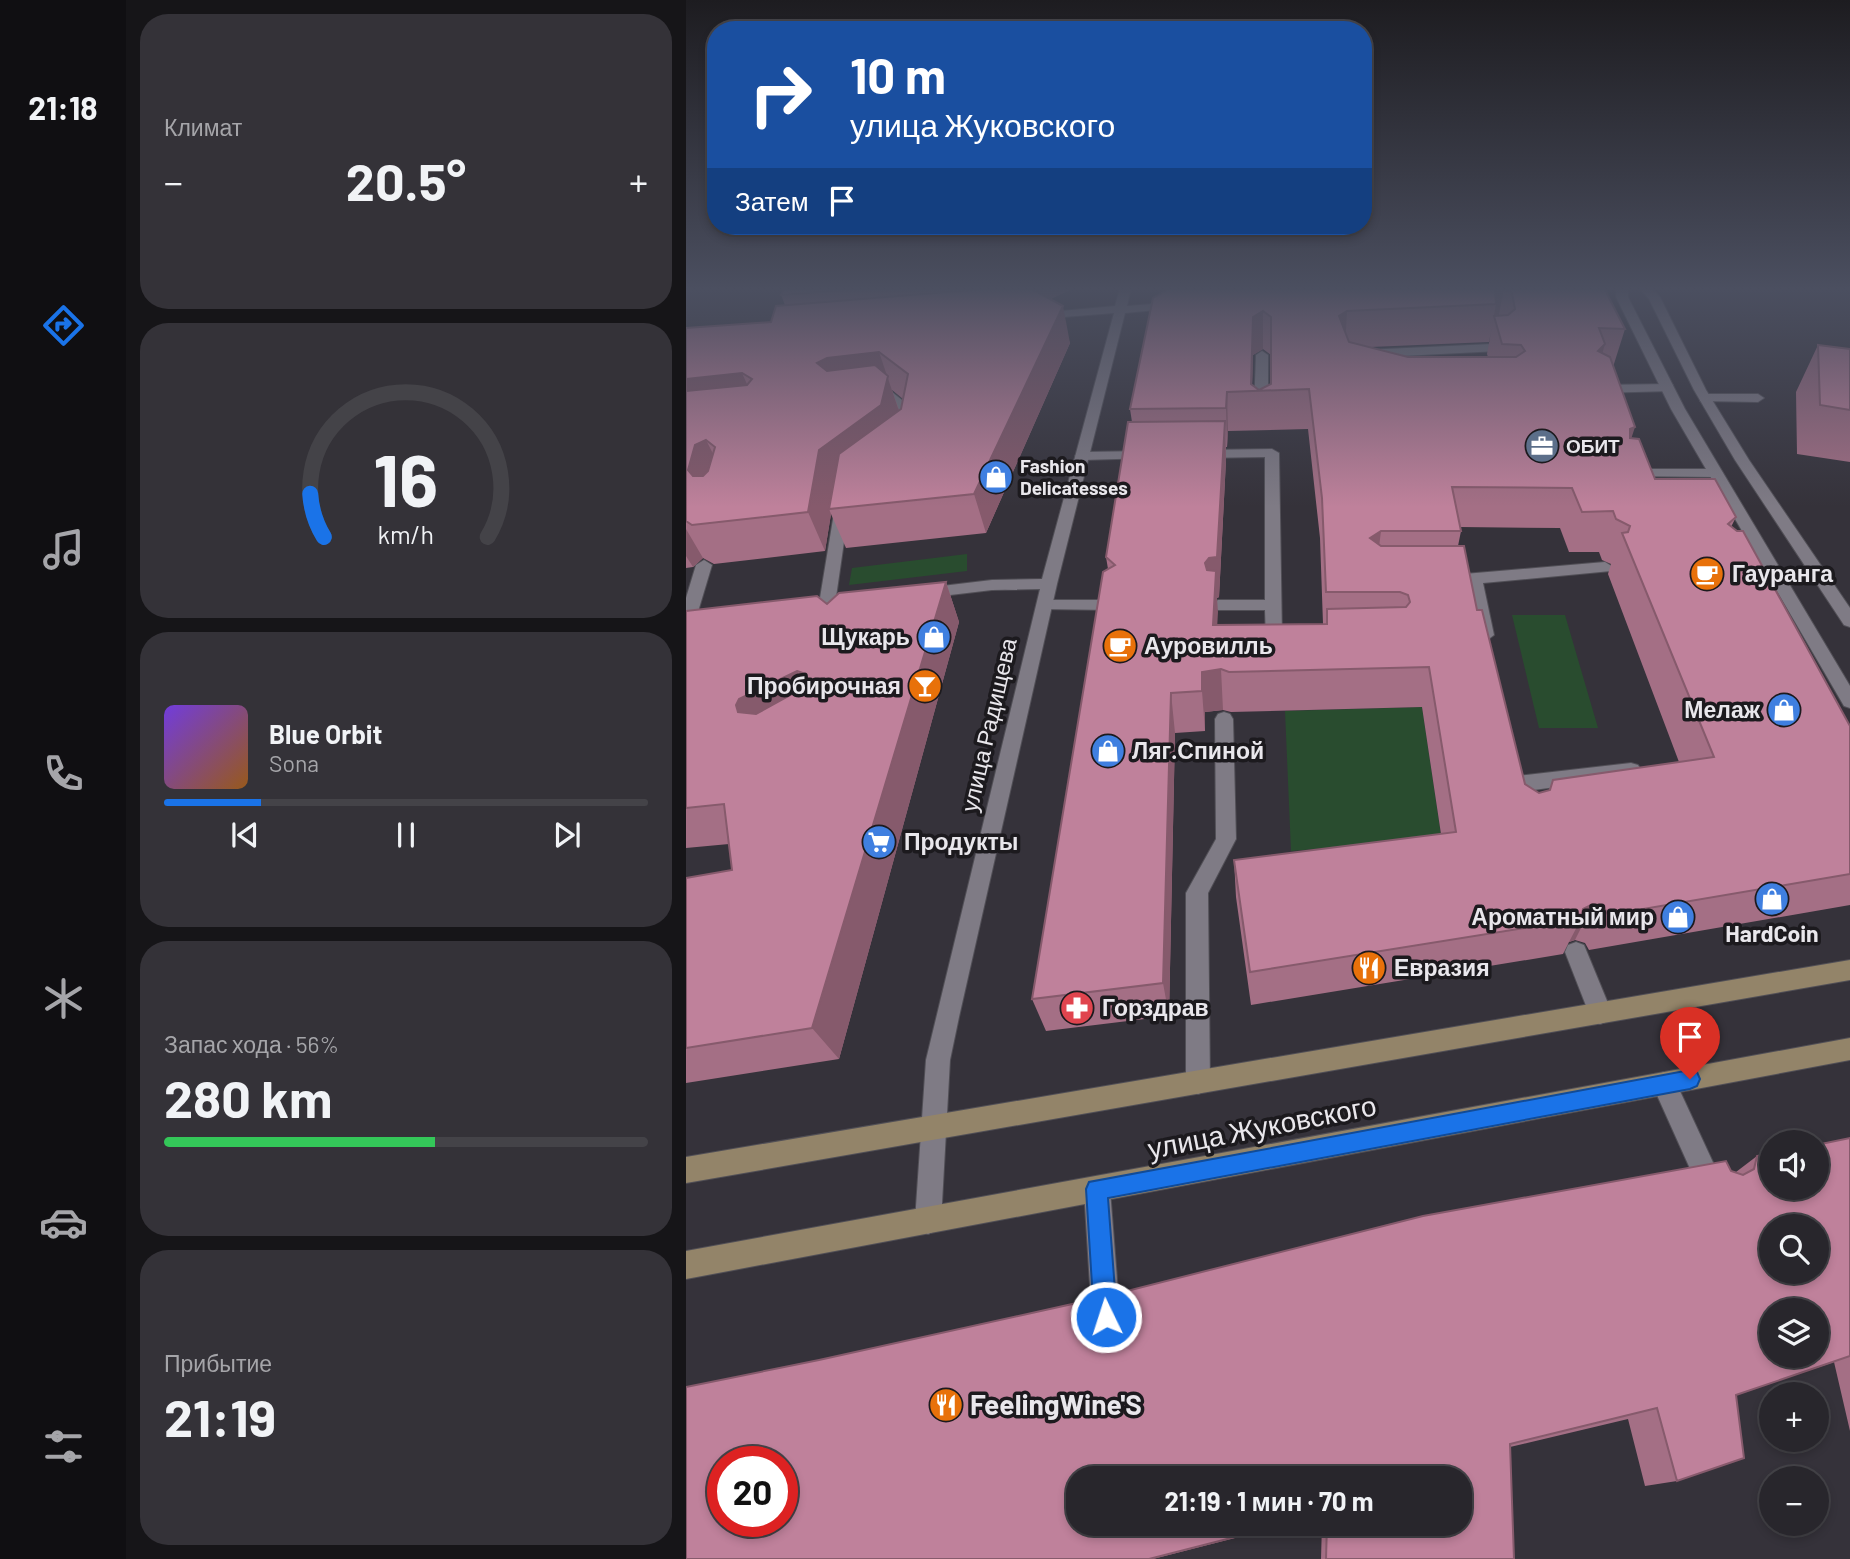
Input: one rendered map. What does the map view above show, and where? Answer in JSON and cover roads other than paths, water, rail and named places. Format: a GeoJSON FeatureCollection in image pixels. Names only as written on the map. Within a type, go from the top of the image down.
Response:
{"type":"FeatureCollection","features":[{"type":"Feature","properties":{"kind":"main road"},"geometry":{"type":"LineString","coordinates":[[686,1170],[1850,970]]}},
{"type":"Feature","properties":{"kind":"main road","name":"улица Жуковского"},"geometry":{"type":"LineString","coordinates":[[687,1268],[1850,1049]]}},
{"type":"Feature","properties":{"kind":"street","name":"улица Радищева"},"geometry":{"type":"LineString","coordinates":[[928,1221],[938,1060],[1047,595],[1107,361]]}},
{"type":"Feature","properties":{"kind":"street"},"geometry":{"type":"LineString","coordinates":[[1261,423],[1263,361]]}},
{"type":"Feature","properties":{"kind":"street"},"geometry":{"type":"LineString","coordinates":[[1655,361],[1716,473],[1850,701]]}},
{"type":"Feature","properties":{"kind":"street"},"geometry":{"type":"LineString","coordinates":[[1686,361],[1742,460],[1850,621]]}},
{"type":"Feature","properties":{"kind":"street"},"geometry":{"type":"LineString","coordinates":[[1596,388],[1668,387]]}},
{"type":"Feature","properties":{"kind":"street"},"geometry":{"type":"LineString","coordinates":[[854,400],[892,396],[910,412],[904,447]]}},
{"type":"Feature","properties":{"kind":"street"},"geometry":{"type":"LineString","coordinates":[[1705,398],[1758,398]]}},
{"type":"Feature","properties":{"kind":"street"},"geometry":{"type":"LineString","coordinates":[[1189,455],[1272,453],[1274,642],[1301,642]]}},
{"type":"Feature","properties":{"kind":"street"},"geometry":{"type":"LineString","coordinates":[[1082,456],[1162,455]]}},
{"type":"Feature","properties":{"kind":"street"},"geometry":{"type":"LineString","coordinates":[[1624,473],[1716,473]]}},
{"type":"Feature","properties":{"kind":"street"},"geometry":{"type":"LineString","coordinates":[[827,605],[845,490]]}},
{"type":"Feature","properties":{"kind":"street"},"geometry":{"type":"LineString","coordinates":[[1746,564],[1769,563]]}},
{"type":"Feature","properties":{"kind":"street"},"geometry":{"type":"LineString","coordinates":[[690,622],[704,565]]}},
{"type":"Feature","properties":{"kind":"street"},"geometry":{"type":"LineString","coordinates":[[1446,579],[1474,579],[1605,567]]}},
{"type":"Feature","properties":{"kind":"street"},"geometry":{"type":"LineString","coordinates":[[1474,579],[1489,648]]}},
{"type":"Feature","properties":{"kind":"street"},"geometry":{"type":"LineString","coordinates":[[903,596],[992,585],[1111,605]]}},
{"type":"Feature","properties":{"kind":"street"},"geometry":{"type":"LineString","coordinates":[[1218,605],[1273,604]]}},
{"type":"Feature","properties":{"kind":"street"},"geometry":{"type":"LineString","coordinates":[[1198,1082],[1197,893],[1226,839],[1224,719]]}},
{"type":"Feature","properties":{"kind":"street"},"geometry":{"type":"LineString","coordinates":[[1518,783],[1647,768]]}},
{"type":"Feature","properties":{"kind":"street"},"geometry":{"type":"LineString","coordinates":[[1576,952],[1601,1013]]}},
{"type":"Feature","properties":{"kind":"street"},"geometry":{"type":"LineString","coordinates":[[1664,1084],[1710,1184]]}},
{"type":"Feature","properties":{"kind":"street"},"geometry":{"type":"LineString","coordinates":[[1097,1189],[1106,1317]]}},
{"type":"Feature","properties":{"kind":"place","name":"ОБИТ"},"geometry":{"type":"Point","coordinates":[1542,446]}},
{"type":"Feature","properties":{"kind":"place","name":"Fashion Delicatesses"},"geometry":{"type":"Point","coordinates":[996,477]}},
{"type":"Feature","properties":{"kind":"place","name":"Гауранга"},"geometry":{"type":"Point","coordinates":[1707,574]}},
{"type":"Feature","properties":{"kind":"place","name":"Щукарь"},"geometry":{"type":"Point","coordinates":[934,637]}},
{"type":"Feature","properties":{"kind":"place","name":"Ауровилль"},"geometry":{"type":"Point","coordinates":[1120,646]}},
{"type":"Feature","properties":{"kind":"place","name":"Пробирочная"},"geometry":{"type":"Point","coordinates":[925,686]}},
{"type":"Feature","properties":{"kind":"place","name":"Мелаж"},"geometry":{"type":"Point","coordinates":[1784,710]}},
{"type":"Feature","properties":{"kind":"place","name":"Ляг.Спиной"},"geometry":{"type":"Point","coordinates":[1108,751]}},
{"type":"Feature","properties":{"kind":"place","name":"Продукты"},"geometry":{"type":"Point","coordinates":[879,842]}},
{"type":"Feature","properties":{"kind":"place","name":"HardCoin"},"geometry":{"type":"Point","coordinates":[1772,899]}},
{"type":"Feature","properties":{"kind":"place","name":"Ароматный мир"},"geometry":{"type":"Point","coordinates":[1678,917]}},
{"type":"Feature","properties":{"kind":"place","name":"Евразия"},"geometry":{"type":"Point","coordinates":[1369,968]}},
{"type":"Feature","properties":{"kind":"place","name":"Горздрав"},"geometry":{"type":"Point","coordinates":[1077,1008]}},
{"type":"Feature","properties":{"kind":"place","name":"FeelingWine'S"},"geometry":{"type":"Point","coordinates":[946,1405]}}]}
